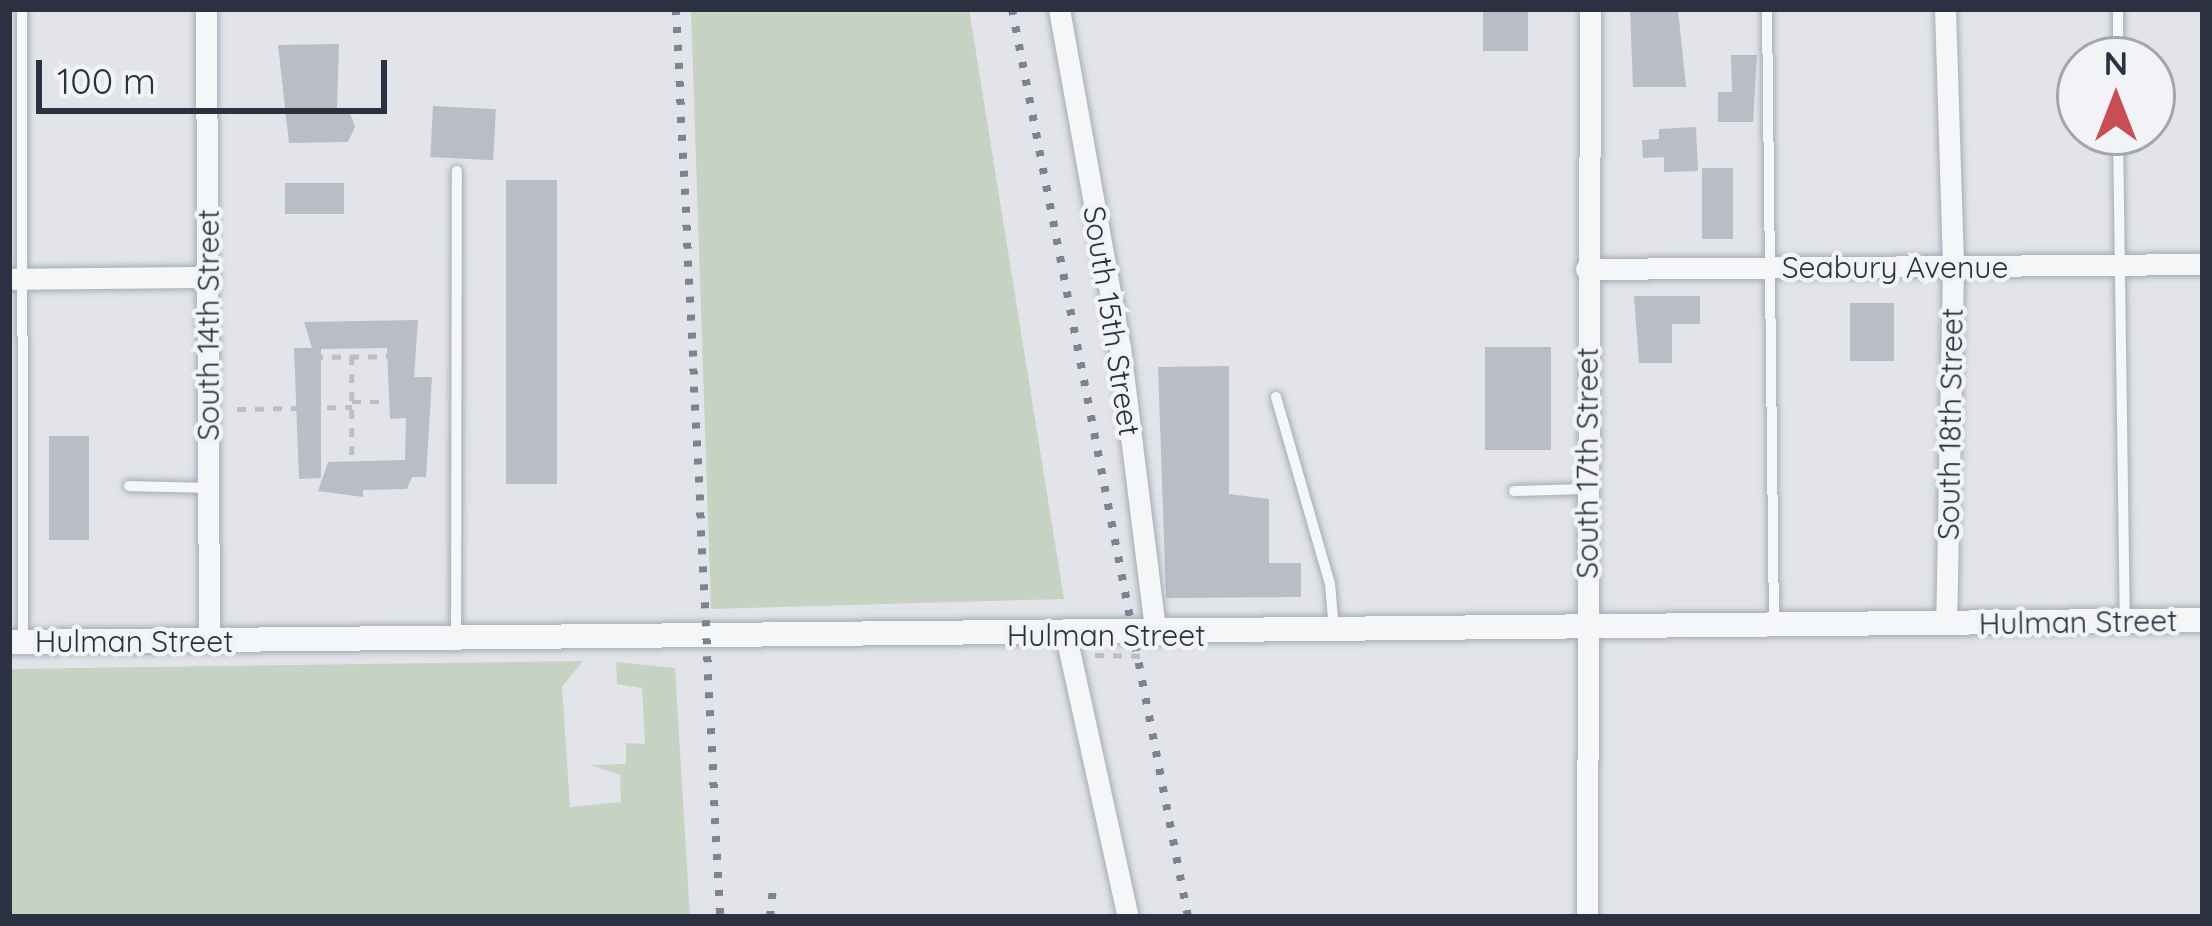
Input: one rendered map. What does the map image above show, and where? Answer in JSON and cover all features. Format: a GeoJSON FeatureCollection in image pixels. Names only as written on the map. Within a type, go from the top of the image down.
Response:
{"type":"FeatureCollection","features":[{"type":"Feature","properties":{"kind":"street","name":"South 14th Street"},"geometry":{"type":"LineString","coordinates":[[206,9],[209,641]]}},
{"type":"Feature","properties":{"kind":"street","name":"South 15th Street"},"geometry":{"type":"LineString","coordinates":[[1059,9],[1120,349],[1156,635]]}},
{"type":"Feature","properties":{"kind":"street","name":"South 17th Street"},"geometry":{"type":"LineString","coordinates":[[1587,917],[1590,9]]}},
{"type":"Feature","properties":{"kind":"street","name":"South 18th Street"},"geometry":{"type":"LineString","coordinates":[[1945,9],[1953,267],[1946,623]]}},
{"type":"Feature","properties":{"kind":"street","name":"Seabury Avenue"},"geometry":{"type":"LineString","coordinates":[[1586,269],[2203,264]]}},
{"type":"Feature","properties":{"kind":"street"},"geometry":{"type":"LineString","coordinates":[[16,279],[209,277]]}},
{"type":"Feature","properties":{"kind":"street","name":"Hulman Street"},"geometry":{"type":"LineString","coordinates":[[16,642],[1066,636],[2203,620]]}},
{"type":"Feature","properties":{"kind":"street"},"geometry":{"type":"LineString","coordinates":[[1066,636],[1128,917]]}},
{"type":"Feature","properties":{"kind":"lane"},"geometry":{"type":"LineString","coordinates":[[16,642],[22,9]]}},
{"type":"Feature","properties":{"kind":"lane"},"geometry":{"type":"LineString","coordinates":[[1767,9],[1766,268],[1774,626]]}},
{"type":"Feature","properties":{"kind":"lane"},"geometry":{"type":"LineString","coordinates":[[2118,156],[2125,621]]}},
{"type":"Feature","properties":{"kind":"lane"},"geometry":{"type":"LineString","coordinates":[[456,639],[457,172]]}},
{"type":"Feature","properties":{"kind":"lane"},"geometry":{"type":"LineString","coordinates":[[1276,397],[1330,584],[1334,633]]}},
{"type":"Feature","properties":{"kind":"lane"},"geometry":{"type":"LineString","coordinates":[[129,486],[209,488]]}},
{"type":"Feature","properties":{"kind":"lane"},"geometry":{"type":"LineString","coordinates":[[1514,491],[1587,489]]}},
{"type":"Feature","properties":{"kind":"path"},"geometry":{"type":"LineString","coordinates":[[314,357],[406,356],[405,345]]}},
{"type":"Feature","properties":{"kind":"path"},"geometry":{"type":"LineString","coordinates":[[352,356],[352,461]]}},
{"type":"Feature","properties":{"kind":"path"},"geometry":{"type":"LineString","coordinates":[[236,410],[386,402]]}},
{"type":"Feature","properties":{"kind":"green space"},"geometry":{"type":"Polygon","coordinates":[[[691,9],[969,9],[1064,599],[711,609],[691,9]]]}},
{"type":"Feature","properties":{"kind":"green space"},"geometry":{"type":"Polygon","coordinates":[[[583,661],[562,687],[570,807],[621,802],[620,775],[590,765],[626,764],[626,743],[645,744],[642,688],[617,684],[616,662],[675,668],[690,917],[9,917],[9,669],[583,661]]]}},
{"type":"Feature","properties":{"kind":"building"},"geometry":{"type":"Polygon","coordinates":[[[1483,9],[1528,9],[1528,51],[1483,51],[1483,9]]]}},
{"type":"Feature","properties":{"kind":"building"},"geometry":{"type":"Polygon","coordinates":[[[1630,9],[1678,9],[1686,87],[1633,87],[1630,9]]]}},
{"type":"Feature","properties":{"kind":"building"},"geometry":{"type":"Polygon","coordinates":[[[339,44],[337,108],[348,108],[355,127],[348,142],[289,143],[278,45],[339,44]]]}},
{"type":"Feature","properties":{"kind":"building"},"geometry":{"type":"Polygon","coordinates":[[[1731,55],[1757,55],[1753,122],[1718,122],[1718,92],[1732,92],[1731,55]]]}},
{"type":"Feature","properties":{"kind":"building"},"geometry":{"type":"Polygon","coordinates":[[[433,106],[496,109],[493,160],[430,157],[433,106]]]}},
{"type":"Feature","properties":{"kind":"building"},"geometry":{"type":"Polygon","coordinates":[[[1696,127],[1698,171],[1664,172],[1664,157],[1643,158],[1642,140],[1659,139],[1659,129],[1696,127]]]}},
{"type":"Feature","properties":{"kind":"building"},"geometry":{"type":"Polygon","coordinates":[[[1702,168],[1733,168],[1733,239],[1702,239],[1702,168]]]}},
{"type":"Feature","properties":{"kind":"building"},"geometry":{"type":"Polygon","coordinates":[[[506,180],[557,180],[557,484],[506,484],[506,180]]]}},
{"type":"Feature","properties":{"kind":"building"},"geometry":{"type":"Polygon","coordinates":[[[285,183],[344,183],[344,214],[285,214],[285,183]]]}},
{"type":"Feature","properties":{"kind":"building"},"geometry":{"type":"Polygon","coordinates":[[[1634,296],[1700,296],[1700,324],[1672,324],[1672,363],[1639,363],[1634,296]]]}},
{"type":"Feature","properties":{"kind":"building"},"geometry":{"type":"Polygon","coordinates":[[[1850,303],[1894,303],[1894,361],[1850,361],[1850,303]]]}},
{"type":"Feature","properties":{"kind":"building"},"geometry":{"type":"Polygon","coordinates":[[[418,320],[414,377],[432,377],[426,477],[412,477],[407,489],[363,490],[363,497],[318,491],[328,462],[405,460],[406,418],[390,419],[387,348],[321,349],[321,478],[299,479],[294,348],[312,348],[304,322],[418,320]]]}},
{"type":"Feature","properties":{"kind":"building"},"geometry":{"type":"Polygon","coordinates":[[[1485,347],[1551,347],[1551,450],[1485,450],[1485,347]]]}},
{"type":"Feature","properties":{"kind":"building"},"geometry":{"type":"Polygon","coordinates":[[[1229,366],[1229,494],[1269,499],[1269,563],[1301,563],[1301,597],[1166,598],[1158,367],[1229,366]]]}},
{"type":"Feature","properties":{"kind":"building"},"geometry":{"type":"Polygon","coordinates":[[[49,436],[89,436],[89,540],[49,540],[49,436]]]}},
{"type":"Feature","properties":{"kind":"railway"},"geometry":{"type":"LineString","coordinates":[[676,9],[720,917]]}},
{"type":"Feature","properties":{"kind":"railway"},"geometry":{"type":"LineString","coordinates":[[1012,9],[1188,917]]}},
{"type":"Feature","properties":{"kind":"railway"},"geometry":{"type":"LineString","coordinates":[[770,917],[774,881]]}}]}
